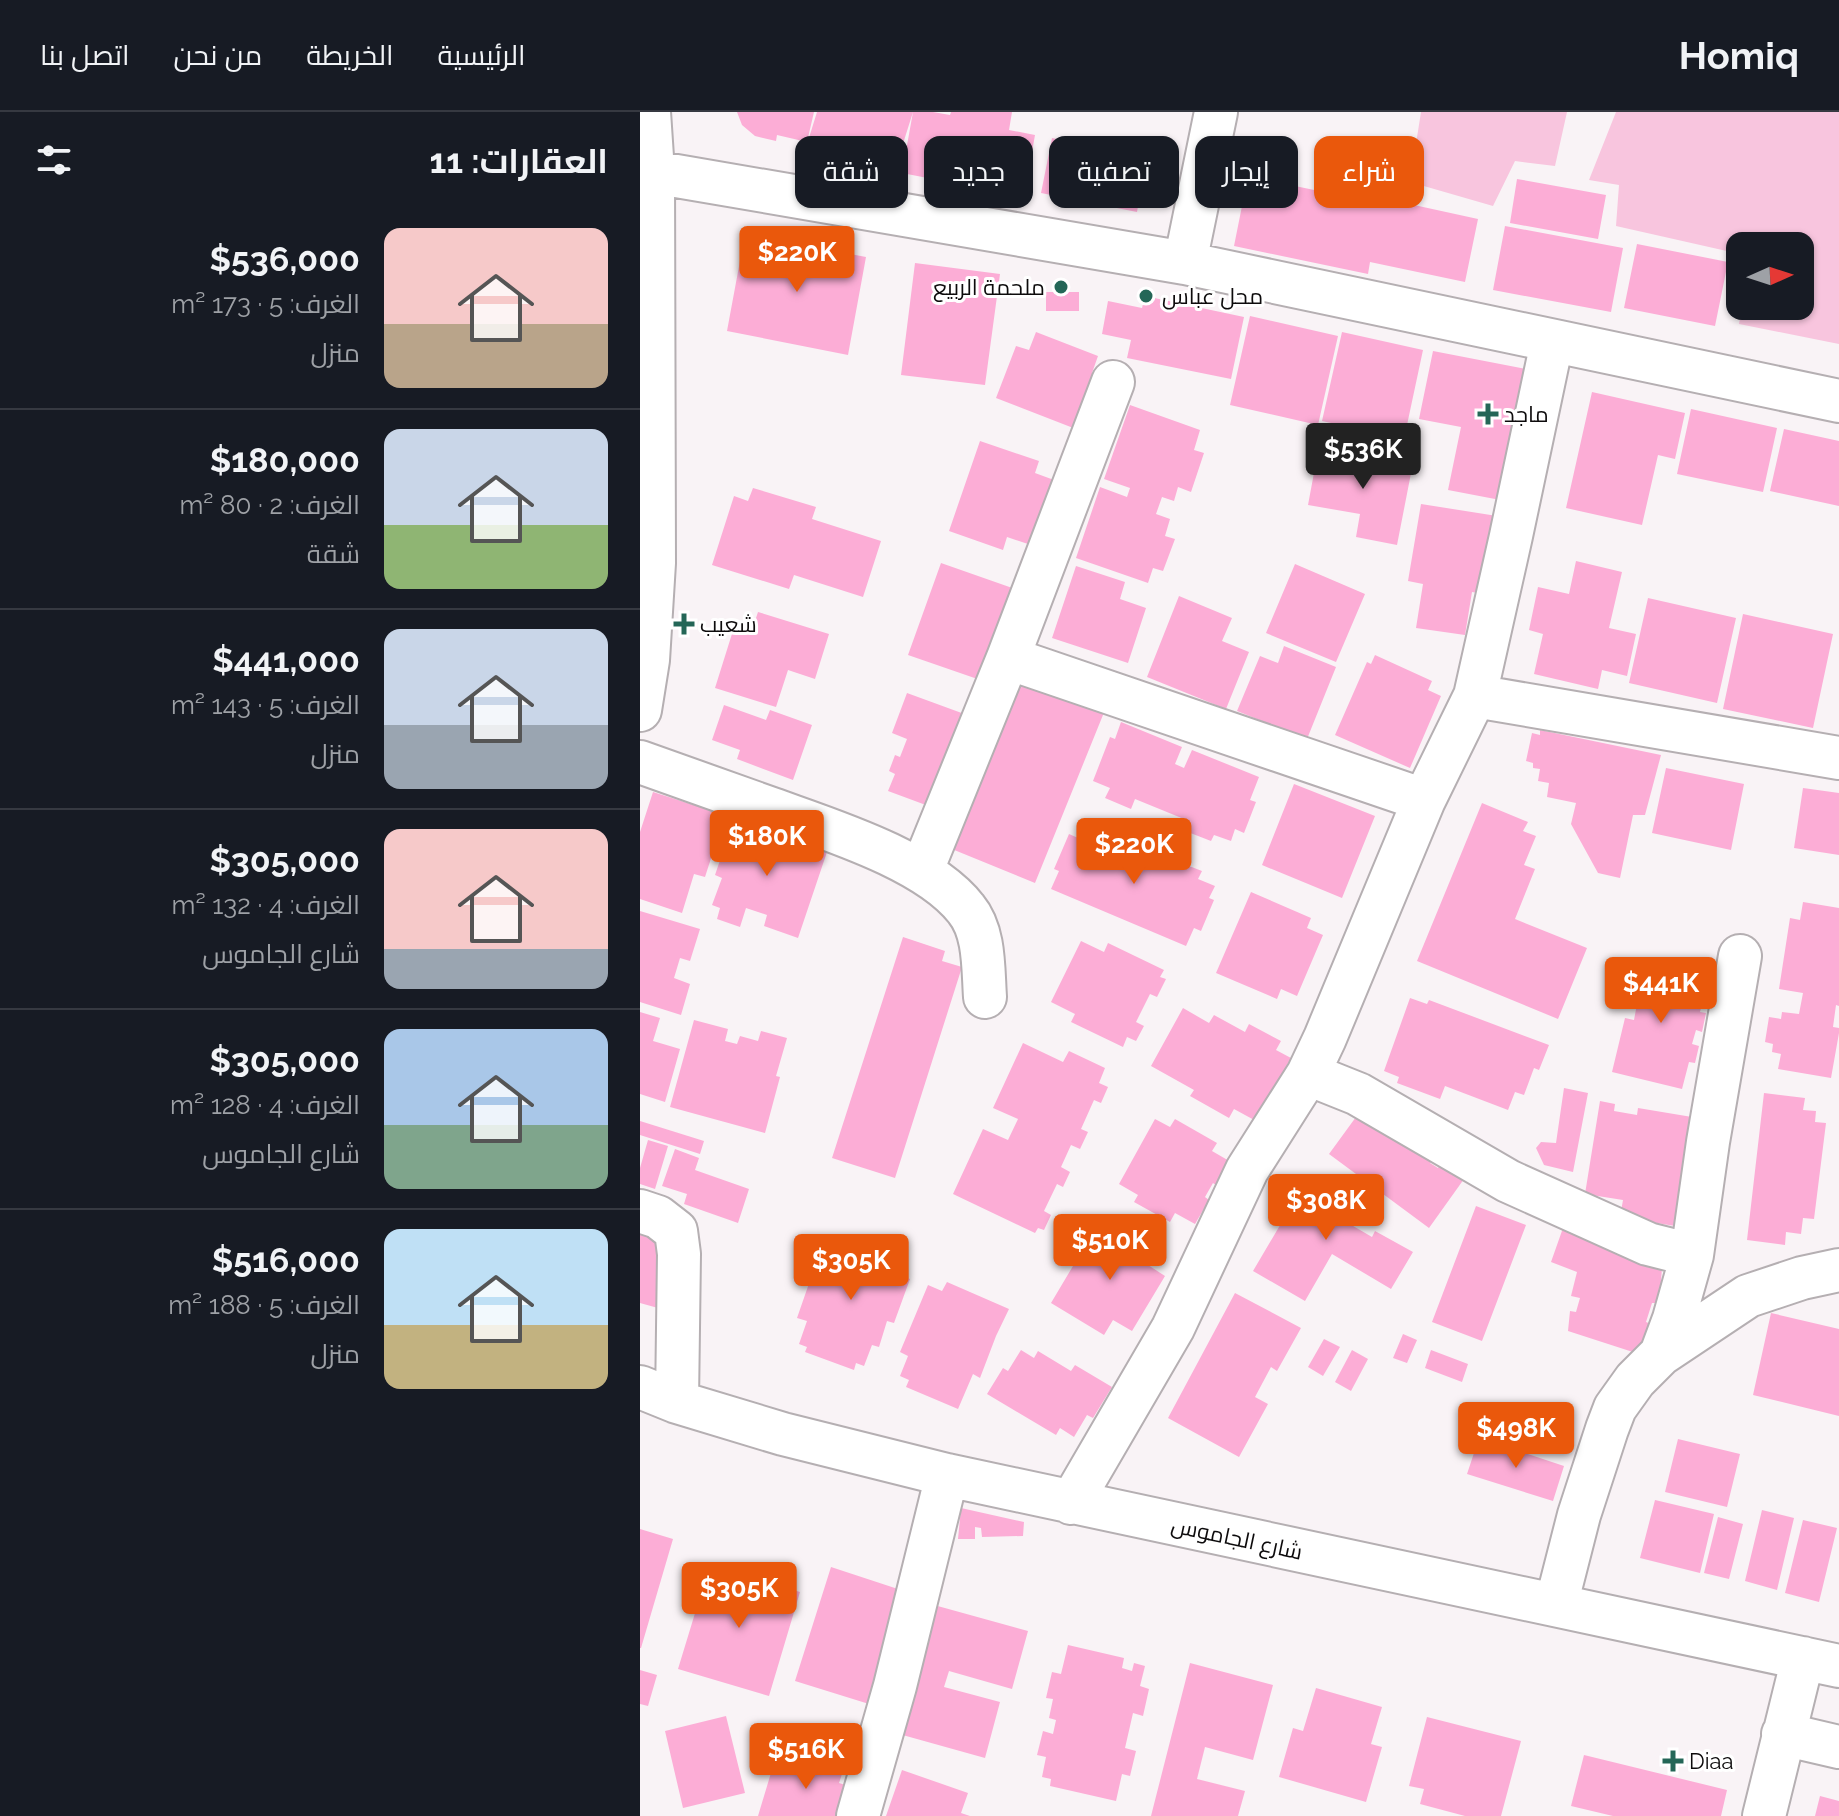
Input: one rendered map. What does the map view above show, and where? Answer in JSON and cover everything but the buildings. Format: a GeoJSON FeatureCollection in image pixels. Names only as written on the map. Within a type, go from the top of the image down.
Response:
{"type":"FeatureCollection","features":[{"type":"Feature","properties":{"kind":"street"},"geometry":{"type":"LineString","coordinates":[[640,710],[648,660],[654,563],[647,456],[646,172],[649,112]]}},
{"type":"Feature","properties":{"kind":"street"},"geometry":{"type":"LineString","coordinates":[[1185,263],[1216,112]]}},
{"type":"Feature","properties":{"kind":"street"},"geometry":{"type":"LineString","coordinates":[[646,172],[1185,263],[1839,401]]}},
{"type":"Feature","properties":{"kind":"street"},"geometry":{"type":"LineString","coordinates":[[1071,1503],[1173,1328],[1247,1170],[1308,1074],[1424,800],[1475,696],[1552,342]]}},
{"type":"Feature","properties":{"kind":"street"},"geometry":{"type":"LineString","coordinates":[[922,870],[1008,658],[1113,382]]}},
{"type":"Feature","properties":{"kind":"street"},"geometry":{"type":"LineString","coordinates":[[1008,658],[1424,800]]}},
{"type":"Feature","properties":{"kind":"street"},"geometry":{"type":"LineString","coordinates":[[1475,696],[1839,758]]}},
{"type":"Feature","properties":{"kind":"street"},"geometry":{"type":"LineString","coordinates":[[640,762],[816,825],[922,870],[967,910],[980,940],[985,997]]}},
{"type":"Feature","properties":{"kind":"street"},"geometry":{"type":"LineString","coordinates":[[1661,1354],[1692,1255],[1740,956]]}},
{"type":"Feature","properties":{"kind":"street"},"geometry":{"type":"LineString","coordinates":[[1308,1074],[1358,1094],[1508,1181],[1648,1244],[1692,1255]]}},
{"type":"Feature","properties":{"kind":"street"},"geometry":{"type":"LineString","coordinates":[[640,1211],[658,1217],[676,1231],[679,1254],[659,1394]]}},
{"type":"Feature","properties":{"kind":"street"},"geometry":{"type":"LineString","coordinates":[[1556,1605],[1579,1515],[1615,1408],[1635,1380],[1661,1354],[1748,1296],[1839,1270]]}},
{"type":"Feature","properties":{"kind":"street","name":"شارع الجاموس"},"geometry":{"type":"LineString","coordinates":[[659,1394],[783,1434],[947,1475],[1821,1662]]}},
{"type":"Feature","properties":{"kind":"street"},"geometry":{"type":"LineString","coordinates":[[858,1816],[895,1686],[947,1475]]}},
{"type":"Feature","properties":{"kind":"street"},"geometry":{"type":"LineString","coordinates":[[1764,1816],[1783,1734],[1821,1662]]}},
{"type":"Feature","properties":{"kind":"street"},"geometry":{"type":"LineString","coordinates":[[1783,1734],[1839,1747]]}},
{"type":"Feature","properties":{"kind":"shaded area"},"geometry":{"type":"Polygon","coordinates":[[[1421,112],[1567,112],[1555,166],[1515,161],[1493,206],[1424,186],[1424,136],[1417,136],[1421,112]]]}},
{"type":"Feature","properties":{"kind":"shaded area"},"geometry":{"type":"Polygon","coordinates":[[[1616,112],[1839,112],[1839,344],[1739,324],[1740,320],[1814,320],[1814,232],[1726,232],[1726,251],[1616,226],[1619,185],[1589,180],[1616,112]]]}},
{"type":"Feature","properties":{"kind":"place","name":"ملحمة الربيع"},"geometry":{"type":"Point","coordinates":[1061,287]}},
{"type":"Feature","properties":{"kind":"place","name":"محل عباس"},"geometry":{"type":"Point","coordinates":[1146,296]}},
{"type":"Feature","properties":{"kind":"place","name":"ماجد"},"geometry":{"type":"Point","coordinates":[1488,414]}},
{"type":"Feature","properties":{"kind":"place","name":"شعيب"},"geometry":{"type":"Point","coordinates":[684,624]}},
{"type":"Feature","properties":{"kind":"place","name":"Diaa"},"geometry":{"type":"Point","coordinates":[1673,1761]}}]}
